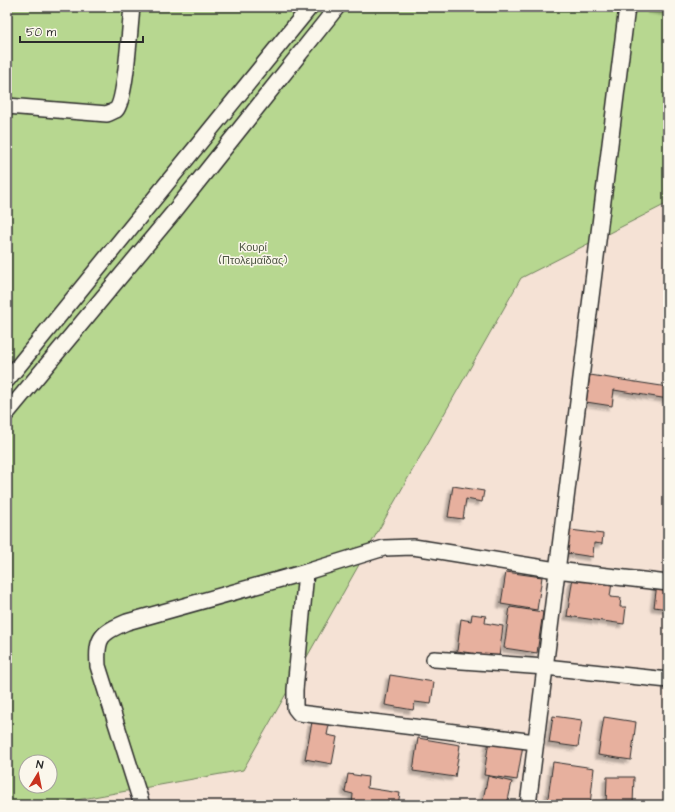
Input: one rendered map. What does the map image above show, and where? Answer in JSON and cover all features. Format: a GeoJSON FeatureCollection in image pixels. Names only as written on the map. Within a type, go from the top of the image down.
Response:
{"type":"FeatureCollection","features":[{"type":"Feature","properties":{"kind":"street"},"geometry":{"type":"LineString","coordinates":[[7,106],[107,114],[116,109],[120,102],[123,87],[132,7]]}},
{"type":"Feature","properties":{"kind":"street"},"geometry":{"type":"LineString","coordinates":[[7,380],[310,7]]}},
{"type":"Feature","properties":{"kind":"street"},"geometry":{"type":"LineString","coordinates":[[7,413],[173,213],[337,7]]}},
{"type":"Feature","properties":{"kind":"street"},"geometry":{"type":"LineString","coordinates":[[528,805],[627,7]]}},
{"type":"Feature","properties":{"kind":"street"},"geometry":{"type":"LineString","coordinates":[[142,805],[98,666],[97,651],[100,640],[108,630],[127,622],[306,572],[384,548],[399,547],[433,550],[556,570],[668,583]]}},
{"type":"Feature","properties":{"kind":"street"},"geometry":{"type":"LineString","coordinates":[[306,572],[295,708],[299,714],[536,742]]}},
{"type":"Feature","properties":{"kind":"street"},"geometry":{"type":"LineString","coordinates":[[434,659],[546,667],[668,680]]}},
{"type":"Feature","properties":{"kind":"green space","name":"Κουρί (Πτολεμαΐδας)"},"geometry":{"type":"Polygon","coordinates":[[[7,7],[668,7],[668,203],[521,278],[243,770],[49,805],[7,805],[7,7]]]}},
{"type":"Feature","properties":{"kind":"building"},"geometry":{"type":"Polygon","coordinates":[[[651,7],[668,7],[668,12],[651,9],[651,7]]]}},
{"type":"Feature","properties":{"kind":"building"},"geometry":{"type":"Polygon","coordinates":[[[590,375],[668,387],[668,399],[614,390],[612,406],[586,402],[590,375]]]}},
{"type":"Feature","properties":{"kind":"building"},"geometry":{"type":"Polygon","coordinates":[[[453,486],[484,491],[482,502],[466,499],[463,519],[448,517],[453,486]]]}},
{"type":"Feature","properties":{"kind":"building"},"geometry":{"type":"Polygon","coordinates":[[[570,530],[603,534],[602,544],[594,543],[593,557],[567,553],[570,530]]]}},
{"type":"Feature","properties":{"kind":"building"},"geometry":{"type":"Polygon","coordinates":[[[506,572],[542,577],[537,610],[501,604],[506,572]]]}},
{"type":"Feature","properties":{"kind":"building"},"geometry":{"type":"Polygon","coordinates":[[[573,577],[612,582],[610,597],[621,598],[620,607],[626,607],[624,624],[567,616],[573,577]]]}},
{"type":"Feature","properties":{"kind":"building"},"geometry":{"type":"Polygon","coordinates":[[[657,584],[668,585],[668,609],[654,607],[657,584]]]}},
{"type":"Feature","properties":{"kind":"building"},"geometry":{"type":"Polygon","coordinates":[[[510,607],[543,612],[537,653],[504,648],[510,607]]]}},
{"type":"Feature","properties":{"kind":"building"},"geometry":{"type":"Polygon","coordinates":[[[472,614],[486,616],[485,623],[503,626],[499,657],[457,651],[461,619],[471,621],[472,614]]]}},
{"type":"Feature","properties":{"kind":"building"},"geometry":{"type":"Polygon","coordinates":[[[390,675],[434,682],[431,704],[415,702],[413,710],[385,705],[390,675]]]}},
{"type":"Feature","properties":{"kind":"building"},"geometry":{"type":"Polygon","coordinates":[[[553,716],[582,720],[578,747],[549,743],[553,716]]]}},
{"type":"Feature","properties":{"kind":"building"},"geometry":{"type":"Polygon","coordinates":[[[604,717],[636,722],[631,760],[598,755],[604,717]]]}},
{"type":"Feature","properties":{"kind":"building"},"geometry":{"type":"Polygon","coordinates":[[[312,722],[329,725],[327,735],[337,737],[332,764],[305,759],[312,722]]]}},
{"type":"Feature","properties":{"kind":"building"},"geometry":{"type":"Polygon","coordinates":[[[418,738],[460,745],[455,777],[413,771],[418,738]]]}},
{"type":"Feature","properties":{"kind":"building"},"geometry":{"type":"Polygon","coordinates":[[[489,740],[523,745],[517,780],[484,775],[489,740]]]}},
{"type":"Feature","properties":{"kind":"building"},"geometry":{"type":"Polygon","coordinates":[[[553,762],[594,768],[590,805],[547,805],[553,762]]]}},
{"type":"Feature","properties":{"kind":"building"},"geometry":{"type":"Polygon","coordinates":[[[348,774],[368,777],[367,788],[400,793],[398,805],[352,805],[353,794],[345,792],[348,774]]]}},
{"type":"Feature","properties":{"kind":"building"},"geometry":{"type":"Polygon","coordinates":[[[488,776],[512,782],[507,805],[482,804],[488,776]]]}},
{"type":"Feature","properties":{"kind":"building"},"geometry":{"type":"Polygon","coordinates":[[[607,777],[634,777],[633,805],[606,805],[607,777]]]}}]}
